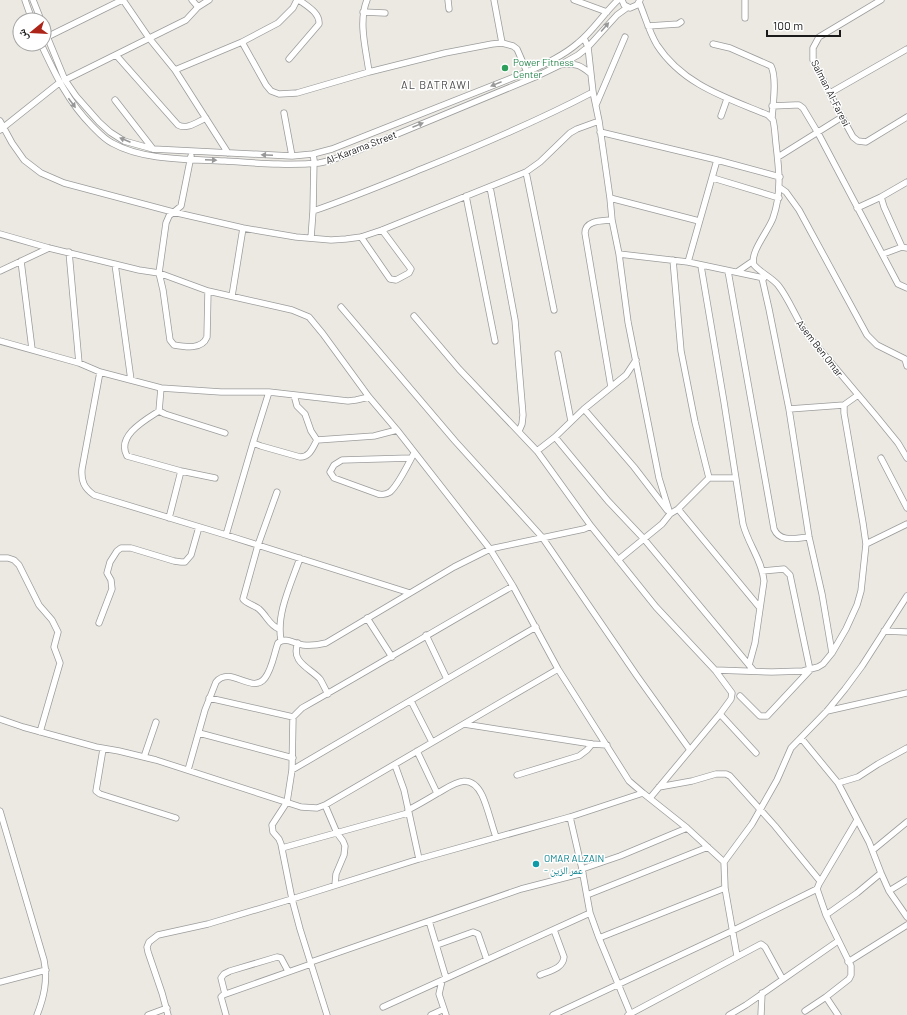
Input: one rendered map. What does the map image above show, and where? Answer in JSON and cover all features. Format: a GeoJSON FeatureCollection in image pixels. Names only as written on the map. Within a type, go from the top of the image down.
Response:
{"type":"FeatureCollection","features":[{"type":"Feature","properties":{"kind":"street"},"geometry":{"type":"LineString","coordinates":[[25,0],[29,12]]}},
{"type":"Feature","properties":{"kind":"street"},"geometry":{"type":"LineString","coordinates":[[34,0],[38,12]]}},
{"type":"Feature","properties":{"kind":"street"},"geometry":{"type":"LineString","coordinates":[[52,35],[122,0],[149,38],[175,70],[228,153]]}},
{"type":"Feature","properties":{"kind":"street"},"geometry":{"type":"LineString","coordinates":[[192,0],[198,7]]}},
{"type":"Feature","properties":{"kind":"street"},"geometry":{"type":"LineString","coordinates":[[65,80],[186,20],[198,7],[209,0]]}},
{"type":"Feature","properties":{"kind":"street"},"geometry":{"type":"LineString","coordinates":[[175,70],[242,42],[278,24],[293,8],[298,0],[313,11],[318,18],[319,24],[289,59]]}},
{"type":"Feature","properties":{"kind":"street"},"geometry":{"type":"LineString","coordinates":[[367,0],[363,24],[369,72]]}},
{"type":"Feature","properties":{"kind":"street"},"geometry":{"type":"LineString","coordinates":[[448,0],[449,9]]}},
{"type":"Feature","properties":{"kind":"street"},"geometry":{"type":"LineString","coordinates":[[494,0],[502,43]]}},
{"type":"Feature","properties":{"kind":"street"},"geometry":{"type":"LineString","coordinates":[[574,0],[607,12]]}},
{"type":"Feature","properties":{"kind":"street"},"geometry":{"type":"LineString","coordinates":[[622,0],[624,4],[628,7],[634,7],[646,18]]}},
{"type":"Feature","properties":{"kind":"street"},"geometry":{"type":"LineString","coordinates":[[745,0],[745,18]]}},
{"type":"Feature","properties":{"kind":"street","name":"Salman Al-Faresi"},"geometry":{"type":"LineString","coordinates":[[881,0],[819,37],[813,48],[813,60],[842,117],[858,141],[866,142],[907,117]]}},
{"type":"Feature","properties":{"kind":"street","name":"Al-Karama Street"},"geometry":{"type":"LineString","coordinates":[[52,49],[65,80],[76,96],[99,122],[110,132],[124,141],[153,149],[292,156],[313,154],[332,149],[527,72],[559,57],[584,38],[615,1]]}},
{"type":"Feature","properties":{"kind":"street"},"geometry":{"type":"LineString","coordinates":[[634,7],[639,1],[656,43],[668,61],[690,80],[727,99],[768,115],[772,118]]}},
{"type":"Feature","properties":{"kind":"street","name":"Al-Karama Street"},"geometry":{"type":"LineString","coordinates":[[45,52],[59,83],[69,100],[81,115],[103,137],[125,149],[148,155],[294,165],[328,160],[354,152],[535,77],[562,64],[588,48],[610,22],[628,7]]}},
{"type":"Feature","properties":{"kind":"street"},"geometry":{"type":"LineString","coordinates":[[364,12],[385,13]]}},
{"type":"Feature","properties":{"kind":"street"},"geometry":{"type":"LineString","coordinates":[[648,26],[678,24],[681,22]]}},
{"type":"Feature","properties":{"kind":"street"},"geometry":{"type":"LineString","coordinates":[[596,105],[625,37]]}},
{"type":"Feature","properties":{"kind":"street"},"geometry":{"type":"LineString","coordinates":[[584,38],[588,48],[590,73],[599,121],[612,220],[619,254],[628,322],[659,478],[670,514]]}},
{"type":"Feature","properties":{"kind":"street"},"geometry":{"type":"LineString","coordinates":[[242,42],[266,85],[271,91],[279,94],[297,93],[369,72],[445,53],[502,43],[513,46],[516,49],[527,72]]}},
{"type":"Feature","properties":{"kind":"street"},"geometry":{"type":"LineString","coordinates":[[714,44],[730,48],[771,66],[773,73],[772,118],[780,177],[779,198],[772,222],[754,255],[753,262],[737,272]]}},
{"type":"Feature","properties":{"kind":"street"},"geometry":{"type":"LineString","coordinates":[[830,93],[907,49]]}},
{"type":"Feature","properties":{"kind":"street"},"geometry":{"type":"LineString","coordinates":[[116,55],[178,125],[184,127],[206,118]]}},
{"type":"Feature","properties":{"kind":"street"},"geometry":{"type":"LineString","coordinates":[[562,64],[576,64],[582,66],[590,73]]}},
{"type":"Feature","properties":{"kind":"street"},"geometry":{"type":"LineString","coordinates":[[2,129],[59,83]]}},
{"type":"Feature","properties":{"kind":"street"},"geometry":{"type":"LineString","coordinates":[[314,211],[448,158],[559,110],[593,92]]}},
{"type":"Feature","properties":{"kind":"street"},"geometry":{"type":"LineString","coordinates":[[721,116],[727,99]]}},
{"type":"Feature","properties":{"kind":"street"},"geometry":{"type":"LineString","coordinates":[[115,100],[153,149]]}},
{"type":"Feature","properties":{"kind":"street"},"geometry":{"type":"LineString","coordinates":[[772,106],[791,104],[803,108],[818,133],[898,284],[907,288]]}},
{"type":"Feature","properties":{"kind":"street"},"geometry":{"type":"LineString","coordinates":[[284,113],[292,156]]}},
{"type":"Feature","properties":{"kind":"street"},"geometry":{"type":"LineString","coordinates":[[778,157],[842,117]]}},
{"type":"Feature","properties":{"kind":"street"},"geometry":{"type":"LineString","coordinates":[[0,121],[2,129],[24,160],[32,167],[52,179],[80,188],[173,212],[243,228],[296,237],[331,240],[360,237],[382,230],[526,172],[540,162],[570,133],[599,121]]}},
{"type":"Feature","properties":{"kind":"street"},"geometry":{"type":"LineString","coordinates":[[600,132],[717,160],[780,177]]}},
{"type":"Feature","properties":{"kind":"street"},"geometry":{"type":"LineString","coordinates":[[192,152],[181,206],[169,216],[166,223],[159,273],[170,340],[174,345],[189,347],[204,343],[207,337],[208,291]]}},
{"type":"Feature","properties":{"kind":"street"},"geometry":{"type":"LineString","coordinates":[[311,238],[314,211],[313,154]]}},
{"type":"Feature","properties":{"kind":"street"},"geometry":{"type":"LineString","coordinates":[[688,262],[717,160]]}},
{"type":"Feature","properties":{"kind":"street"},"geometry":{"type":"LineString","coordinates":[[526,172],[554,310]]}},
{"type":"Feature","properties":{"kind":"street"},"geometry":{"type":"LineString","coordinates":[[713,178],[779,198]]}},
{"type":"Feature","properties":{"kind":"street"},"geometry":{"type":"LineString","coordinates":[[857,208],[881,197],[907,182]]}},
{"type":"Feature","properties":{"kind":"street"},"geometry":{"type":"LineString","coordinates":[[490,187],[515,320],[523,416],[519,431]]}},
{"type":"Feature","properties":{"kind":"street"},"geometry":{"type":"LineString","coordinates":[[779,187],[786,192],[799,210],[867,335],[877,345],[905,359],[907,366]]}},
{"type":"Feature","properties":{"kind":"street"},"geometry":{"type":"LineString","coordinates":[[466,196],[494,341]]}},
{"type":"Feature","properties":{"kind":"street"},"geometry":{"type":"LineString","coordinates":[[881,197],[905,248],[883,254]]}},
{"type":"Feature","properties":{"kind":"street"},"geometry":{"type":"LineString","coordinates":[[610,198],[699,221]]}},
{"type":"Feature","properties":{"kind":"street"},"geometry":{"type":"LineString","coordinates":[[611,387],[585,229],[588,224],[612,220]]}},
{"type":"Feature","properties":{"kind":"street"},"geometry":{"type":"LineString","coordinates":[[232,296],[243,228]]}},
{"type":"Feature","properties":{"kind":"street"},"geometry":{"type":"LineString","coordinates":[[360,237],[390,278],[396,280],[409,273],[411,269],[382,230]]}},
{"type":"Feature","properties":{"kind":"street"},"geometry":{"type":"LineString","coordinates":[[0,234],[48,248],[159,273],[208,291],[292,310],[308,317],[323,334],[369,397],[398,430],[413,456],[490,549],[513,586],[558,669],[629,781],[643,794],[687,828],[724,862]]}},
{"type":"Feature","properties":{"kind":"street"},"geometry":{"type":"LineString","coordinates":[[0,271],[48,248]]}},
{"type":"Feature","properties":{"kind":"street"},"geometry":{"type":"LineString","coordinates":[[69,252],[78,363]]}},
{"type":"Feature","properties":{"kind":"street"},"geometry":{"type":"LineString","coordinates":[[619,254],[688,262],[701,266],[773,280]]}},
{"type":"Feature","properties":{"kind":"street"},"geometry":{"type":"LineString","coordinates":[[673,260],[681,351],[695,422],[709,478]]}},
{"type":"Feature","properties":{"kind":"street"},"geometry":{"type":"LineString","coordinates":[[21,261],[32,350]]}},
{"type":"Feature","properties":{"kind":"street","name":"Asem Ben Omar"},"geometry":{"type":"LineString","coordinates":[[753,262],[755,267],[773,280],[782,291],[806,334],[907,455]]}},
{"type":"Feature","properties":{"kind":"street"},"geometry":{"type":"LineString","coordinates":[[115,264],[131,380]]}},
{"type":"Feature","properties":{"kind":"street"},"geometry":{"type":"LineString","coordinates":[[701,266],[745,531],[762,571],[764,581],[755,643],[749,665]]}},
{"type":"Feature","properties":{"kind":"street"},"geometry":{"type":"LineString","coordinates":[[728,271],[774,529],[779,537],[809,537]]}},
{"type":"Feature","properties":{"kind":"street"},"geometry":{"type":"LineString","coordinates":[[762,278],[789,409],[809,537],[822,594],[832,653]]}},
{"type":"Feature","properties":{"kind":"street"},"geometry":{"type":"LineString","coordinates":[[341,307],[455,441],[542,537],[637,676],[690,750]]}},
{"type":"Feature","properties":{"kind":"street"},"geometry":{"type":"LineString","coordinates":[[414,316],[459,369],[537,451],[591,526],[618,560],[656,607],[715,670],[732,693],[731,699],[720,714],[650,798]]}},
{"type":"Feature","properties":{"kind":"street"},"geometry":{"type":"LineString","coordinates":[[0,341],[78,363],[100,372],[162,388],[222,392],[269,392],[348,401],[369,397]]}},
{"type":"Feature","properties":{"kind":"street"},"geometry":{"type":"LineString","coordinates":[[558,354],[571,421]]}},
{"type":"Feature","properties":{"kind":"street"},"geometry":{"type":"LineString","coordinates":[[537,451],[555,437],[584,409],[626,375],[636,360]]}},
{"type":"Feature","properties":{"kind":"street"},"geometry":{"type":"LineString","coordinates":[[100,372],[82,469],[83,483],[89,492],[94,495],[410,593]]}},
{"type":"Feature","properties":{"kind":"street"},"geometry":{"type":"LineString","coordinates":[[159,411],[162,388]]}},
{"type":"Feature","properties":{"kind":"street"},"geometry":{"type":"LineString","coordinates":[[226,535],[269,392]]}},
{"type":"Feature","properties":{"kind":"street"},"geometry":{"type":"LineString","coordinates":[[294,395],[297,406],[305,414],[311,431],[318,440]]}},
{"type":"Feature","properties":{"kind":"street"},"geometry":{"type":"LineString","coordinates":[[789,409],[844,405],[858,395]]}},
{"type":"Feature","properties":{"kind":"street"},"geometry":{"type":"LineString","coordinates":[[715,670],[772,672],[810,670],[823,664],[832,653],[846,629],[859,600],[866,544],[846,427],[844,405]]}},
{"type":"Feature","properties":{"kind":"street"},"geometry":{"type":"LineString","coordinates":[[584,409],[634,467],[670,514]]}},
{"type":"Feature","properties":{"kind":"street"},"geometry":{"type":"LineString","coordinates":[[159,411],[225,434]]}},
{"type":"Feature","properties":{"kind":"street"},"geometry":{"type":"LineString","coordinates":[[159,411],[146,419],[131,432],[125,441],[124,452],[127,456],[181,471],[215,478]]}},
{"type":"Feature","properties":{"kind":"street"},"geometry":{"type":"LineString","coordinates":[[318,440],[374,436],[398,430]]}},
{"type":"Feature","properties":{"kind":"street"},"geometry":{"type":"LineString","coordinates":[[555,437],[608,501],[644,539],[754,671]]}},
{"type":"Feature","properties":{"kind":"street"},"geometry":{"type":"LineString","coordinates":[[253,442],[261,446],[304,457],[310,453],[318,440]]}},
{"type":"Feature","properties":{"kind":"street"},"geometry":{"type":"LineString","coordinates":[[413,456],[396,486],[392,491],[385,494],[378,494],[334,478],[330,472],[334,465],[342,460],[413,456]]}},
{"type":"Feature","properties":{"kind":"street"},"geometry":{"type":"LineString","coordinates":[[881,458],[907,508]]}},
{"type":"Feature","properties":{"kind":"street"},"geometry":{"type":"LineString","coordinates":[[169,518],[181,471]]}},
{"type":"Feature","properties":{"kind":"street"},"geometry":{"type":"LineString","coordinates":[[618,560],[662,524],[670,514],[678,509],[709,478],[735,478]]}},
{"type":"Feature","properties":{"kind":"street"},"geometry":{"type":"LineString","coordinates":[[277,492],[258,545],[243,599],[260,610],[269,623],[279,630]]}},
{"type":"Feature","properties":{"kind":"street"},"geometry":{"type":"LineString","coordinates":[[678,509],[760,608]]}},
{"type":"Feature","properties":{"kind":"street"},"geometry":{"type":"LineString","coordinates":[[281,640],[289,640],[316,646],[326,643],[454,567],[490,549],[584,529],[591,526]]}},
{"type":"Feature","properties":{"kind":"street"},"geometry":{"type":"LineString","coordinates":[[866,544],[906,526]]}},
{"type":"Feature","properties":{"kind":"street"},"geometry":{"type":"LineString","coordinates":[[99,623],[112,588],[111,580],[107,573],[108,567],[117,551],[125,547],[185,562],[191,555],[199,527]]}},
{"type":"Feature","properties":{"kind":"street"},"geometry":{"type":"LineString","coordinates":[[0,558],[14,560],[20,565],[39,605],[52,620],[58,632],[54,647],[60,664],[40,732]]}},
{"type":"Feature","properties":{"kind":"street"},"geometry":{"type":"LineString","coordinates":[[188,770],[209,698],[216,682],[222,676],[255,683],[265,678],[278,643],[281,640],[279,630],[281,612],[300,558]]}},
{"type":"Feature","properties":{"kind":"street"},"geometry":{"type":"LineString","coordinates":[[762,571],[784,569],[790,575],[810,670]]}},
{"type":"Feature","properties":{"kind":"street"},"geometry":{"type":"LineString","coordinates":[[327,1015],[292,899],[282,848],[279,839],[273,832],[272,827],[287,802],[293,758],[293,717],[302,708],[513,586]]}},
{"type":"Feature","properties":{"kind":"street"},"geometry":{"type":"LineString","coordinates":[[737,956],[725,888],[724,862],[752,824],[777,780],[791,748],[827,711],[862,666],[907,596]]}},
{"type":"Feature","properties":{"kind":"street"},"geometry":{"type":"LineString","coordinates":[[368,618],[392,657]]}},
{"type":"Feature","properties":{"kind":"street"},"geometry":{"type":"LineString","coordinates":[[292,770],[536,627]]}},
{"type":"Feature","properties":{"kind":"street"},"geometry":{"type":"LineString","coordinates":[[884,631],[907,632]]}},
{"type":"Feature","properties":{"kind":"street"},"geometry":{"type":"LineString","coordinates":[[426,635],[447,680]]}},
{"type":"Feature","properties":{"kind":"street"},"geometry":{"type":"LineString","coordinates":[[298,643],[296,652],[299,660],[320,680],[328,694]]}},
{"type":"Feature","properties":{"kind":"street"},"geometry":{"type":"LineString","coordinates":[[0,719],[40,732],[104,749],[144,757],[301,807],[309,808],[325,805],[558,669]]}},
{"type":"Feature","properties":{"kind":"street"},"geometry":{"type":"LineString","coordinates":[[740,696],[760,716],[767,716],[810,670]]}},
{"type":"Feature","properties":{"kind":"street"},"geometry":{"type":"LineString","coordinates":[[827,711],[907,693]]}},
{"type":"Feature","properties":{"kind":"street"},"geometry":{"type":"LineString","coordinates":[[209,698],[293,717]]}},
{"type":"Feature","properties":{"kind":"street"},"geometry":{"type":"LineString","coordinates":[[412,701],[432,742]]}},
{"type":"Feature","properties":{"kind":"street"},"geometry":{"type":"LineString","coordinates":[[720,714],[756,753]]}},
{"type":"Feature","properties":{"kind":"street"},"geometry":{"type":"LineString","coordinates":[[144,757],[156,722]]}},
{"type":"Feature","properties":{"kind":"street"},"geometry":{"type":"LineString","coordinates":[[464,724],[607,745]]}},
{"type":"Feature","properties":{"kind":"street"},"geometry":{"type":"LineString","coordinates":[[199,733],[293,758]]}},
{"type":"Feature","properties":{"kind":"street"},"geometry":{"type":"LineString","coordinates":[[801,738],[838,783],[873,850],[880,873],[889,891],[907,917]]}},
{"type":"Feature","properties":{"kind":"street"},"geometry":{"type":"LineString","coordinates":[[518,776],[582,754],[592,744]]}},
{"type":"Feature","properties":{"kind":"street"},"geometry":{"type":"LineString","coordinates":[[838,783],[858,777],[907,748]]}},
{"type":"Feature","properties":{"kind":"street"},"geometry":{"type":"LineString","coordinates":[[104,749],[96,791],[100,794],[176,818]]}},
{"type":"Feature","properties":{"kind":"street"},"geometry":{"type":"LineString","coordinates":[[417,751],[438,793]]}},
{"type":"Feature","properties":{"kind":"street"},"geometry":{"type":"LineString","coordinates":[[395,765],[404,790],[419,859]]}},
{"type":"Feature","properties":{"kind":"street"},"geometry":{"type":"LineString","coordinates":[[659,787],[692,781],[716,774],[726,774],[734,780],[820,881]]}},
{"type":"Feature","properties":{"kind":"street"},"geometry":{"type":"LineString","coordinates":[[282,848],[408,812],[454,783],[468,781],[475,785],[482,795],[496,836]]}},
{"type":"Feature","properties":{"kind":"street"},"geometry":{"type":"LineString","coordinates":[[168,1015],[147,947],[149,942],[158,935],[208,924],[419,859],[496,836],[570,817],[643,794]]}},
{"type":"Feature","properties":{"kind":"street"},"geometry":{"type":"LineString","coordinates":[[325,805],[337,833],[343,841],[345,851],[336,874],[335,885]]}},
{"type":"Feature","properties":{"kind":"street"},"geometry":{"type":"LineString","coordinates":[[0,811],[32,917],[46,970],[45,989],[37,1015]]}},
{"type":"Feature","properties":{"kind":"street"},"geometry":{"type":"LineString","coordinates":[[570,817],[590,913],[630,1015],[757,945],[763,945],[782,978]]}},
{"type":"Feature","properties":{"kind":"street"},"geometry":{"type":"LineString","coordinates":[[805,1011],[849,979],[851,971],[848,962],[826,915],[817,889],[820,881],[857,820]]}},
{"type":"Feature","properties":{"kind":"street"},"geometry":{"type":"LineString","coordinates":[[873,850],[907,822]]}},
{"type":"Feature","properties":{"kind":"street"},"geometry":{"type":"LineString","coordinates":[[226,1015],[221,997],[225,994],[521,889],[582,871],[687,828]]}},
{"type":"Feature","properties":{"kind":"street"},"geometry":{"type":"LineString","coordinates":[[587,895],[708,847]]}},
{"type":"Feature","properties":{"kind":"street"},"geometry":{"type":"LineString","coordinates":[[826,915],[880,873]]}},
{"type":"Feature","properties":{"kind":"street"},"geometry":{"type":"LineString","coordinates":[[889,891],[907,880]]}},
{"type":"Feature","properties":{"kind":"street"},"geometry":{"type":"LineString","coordinates":[[599,938],[725,888]]}},
{"type":"Feature","properties":{"kind":"street"},"geometry":{"type":"LineString","coordinates":[[553,1015],[732,931],[817,889]]}},
{"type":"Feature","properties":{"kind":"street"},"geometry":{"type":"LineString","coordinates":[[383,1008],[590,913]]}},
{"type":"Feature","properties":{"kind":"street"},"geometry":{"type":"LineString","coordinates":[[429,921],[437,945],[444,980],[439,994],[445,1012],[431,1015]]}},
{"type":"Feature","properties":{"kind":"street"},"geometry":{"type":"LineString","coordinates":[[848,962],[907,925]]}},
{"type":"Feature","properties":{"kind":"street"},"geometry":{"type":"LineString","coordinates":[[540,975],[561,966],[564,962],[554,930]]}},
{"type":"Feature","properties":{"kind":"street"},"geometry":{"type":"LineString","coordinates":[[437,945],[476,932],[487,960]]}},
{"type":"Feature","properties":{"kind":"street"},"geometry":{"type":"LineString","coordinates":[[729,1015],[838,941]]}},
{"type":"Feature","properties":{"kind":"street"},"geometry":{"type":"LineString","coordinates":[[225,994],[222,978],[224,974],[230,971],[277,957],[281,958],[288,972]]}},
{"type":"Feature","properties":{"kind":"street"},"geometry":{"type":"LineString","coordinates":[[0,982],[46,970]]}},
{"type":"Feature","properties":{"kind":"street"},"geometry":{"type":"LineString","coordinates":[[761,1015],[762,993]]}},
{"type":"Feature","properties":{"kind":"street"},"geometry":{"type":"LineString","coordinates":[[826,997],[838,1015]]}},
{"type":"Feature","properties":{"kind":"street"},"geometry":{"type":"LineString","coordinates":[[148,1015],[167,1008]]}},
{"type":"Feature","properties":{"kind":"place","name":"Power Fitness Center"},"geometry":{"type":"Point","coordinates":[505,68]}},
{"type":"Feature","properties":{"kind":"place","name":"OMAR ALZAIN - عمر الزين"},"geometry":{"type":"Point","coordinates":[536,864]}},
{"type":"Feature","properties":{"kind":"district","name":"AL BATRAWI"},"geometry":{"type":"Point","coordinates":[436,85]}}]}
